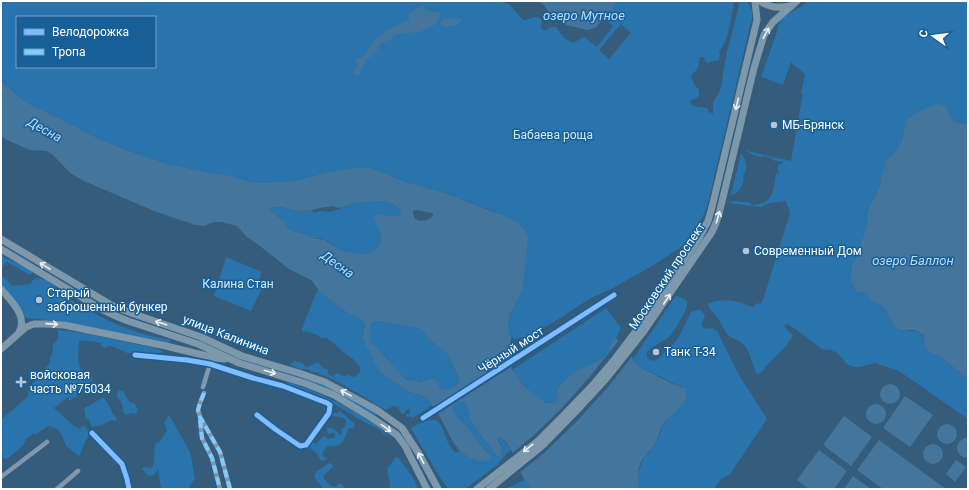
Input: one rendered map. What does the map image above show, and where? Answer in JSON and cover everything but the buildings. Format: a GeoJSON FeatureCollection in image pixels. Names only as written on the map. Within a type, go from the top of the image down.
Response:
{"type":"FeatureCollection","features":[{"type":"Feature","properties":{"kind":"main road","name":"Московский проспект"},"geometry":{"type":"LineString","coordinates":[[489,489],[542,446],[605,380],[642,329],[699,238],[710,215],[756,20],[755,1]]}},
{"type":"Feature","properties":{"kind":"main road"},"geometry":{"type":"LineString","coordinates":[[760,1],[778,8],[791,6]]}},
{"type":"Feature","properties":{"kind":"main road","name":"Московский проспект"},"geometry":{"type":"LineString","coordinates":[[477,489],[538,441],[600,376],[660,309],[714,227],[719,214],[754,68],[764,35],[773,22],[797,1]]}},
{"type":"Feature","properties":{"kind":"main road","name":"улица Калинина"},"geometry":{"type":"LineString","coordinates":[[1,239],[111,305],[137,316],[201,337],[246,357],[325,382],[377,410],[402,428],[419,454],[438,489]]}},
{"type":"Feature","properties":{"kind":"main road","name":"улица Калинина"},"geometry":{"type":"LineString","coordinates":[[1,249],[108,313],[192,342],[231,360],[296,380],[334,395],[397,435],[405,446],[427,489]]}},
{"type":"Feature","properties":{"kind":"main road"},"geometry":{"type":"LineString","coordinates":[[1,289],[21,316],[21,328],[16,336]]}},
{"type":"Feature","properties":{"kind":"main road"},"geometry":{"type":"LineString","coordinates":[[1,349],[22,330],[29,326],[53,324],[166,346],[215,358],[231,360]]}},
{"type":"Feature","properties":{"kind":"street","name":"Чёрный мост"},"geometry":{"type":"LineString","coordinates":[[424,418],[614,295]]}},
{"type":"Feature","properties":{"kind":"street"},"geometry":{"type":"LineString","coordinates":[[135,355],[187,360],[210,364],[283,386],[330,405],[328,413],[306,445],[300,446],[257,415]]}},
{"type":"Feature","properties":{"kind":"street"},"geometry":{"type":"LineString","coordinates":[[203,388],[210,364],[215,358]]}},
{"type":"Feature","properties":{"kind":"street"},"geometry":{"type":"LineString","coordinates":[[204,393],[198,410],[202,438],[212,458],[220,489]]}},
{"type":"Feature","properties":{"kind":"street"},"geometry":{"type":"LineString","coordinates":[[200,417],[220,452],[230,489]]}},
{"type":"Feature","properties":{"kind":"street"},"geometry":{"type":"LineString","coordinates":[[92,433],[122,464],[129,489]]}},
{"type":"Feature","properties":{"kind":"street"},"geometry":{"type":"LineString","coordinates":[[1,477],[47,442]]}},
{"type":"Feature","properties":{"kind":"street"},"geometry":{"type":"LineString","coordinates":[[57,489],[78,471]]}},
{"type":"Feature","properties":{"kind":"green space","name":"Бабаева роща"},"geometry":{"type":"Polygon","coordinates":[[[1,1],[497,1],[509,4],[523,20],[534,17],[539,18],[542,20],[541,28],[544,31],[551,27],[556,27],[564,38],[573,43],[584,37],[597,47],[613,26],[602,20],[611,12],[619,1],[734,1],[730,28],[726,40],[719,52],[719,60],[708,63],[705,61],[704,57],[700,57],[698,68],[691,76],[694,84],[699,90],[699,96],[691,100],[691,104],[693,106],[707,108],[709,112],[713,114],[713,102],[721,87],[726,56],[740,1],[747,1],[752,11],[752,18],[707,207],[702,218],[687,240],[681,247],[657,263],[613,288],[589,299],[559,319],[528,336],[515,339],[511,338],[507,326],[510,315],[520,295],[524,279],[525,263],[525,230],[517,222],[491,210],[445,193],[406,182],[371,168],[327,172],[294,181],[259,183],[228,175],[168,164],[126,150],[95,137],[27,103],[1,81],[1,1]],[[621,24],[599,50],[609,59],[631,33],[621,24]]]}},
{"type":"Feature","properties":{"kind":"green space"},"geometry":{"type":"Polygon","coordinates":[[[807,1],[968,1],[968,123],[956,123],[952,119],[947,107],[933,106],[911,115],[907,120],[899,148],[886,161],[881,176],[880,186],[868,210],[867,225],[855,260],[852,264],[850,280],[857,292],[865,294],[873,302],[884,308],[893,327],[904,331],[920,332],[925,346],[956,368],[968,380],[968,419],[899,371],[875,363],[860,367],[848,365],[837,353],[831,350],[822,349],[787,324],[784,326],[793,336],[786,346],[758,375],[746,347],[740,341],[729,336],[708,306],[709,303],[723,300],[740,302],[753,307],[755,304],[762,303],[790,213],[786,201],[770,203],[761,207],[729,203],[734,201],[757,205],[767,201],[774,189],[776,173],[779,174],[779,171],[777,170],[779,164],[782,164],[782,162],[772,160],[772,158],[763,156],[759,157],[745,149],[751,152],[791,161],[803,94],[801,93],[805,74],[791,62],[783,85],[761,77],[779,23],[785,16],[802,6],[807,1]]]}},
{"type":"Feature","properties":{"kind":"green space"},"geometry":{"type":"Polygon","coordinates":[[[741,153],[746,165],[744,178],[739,191],[731,195],[741,153]]]}},
{"type":"Feature","properties":{"kind":"green space"},"geometry":{"type":"Polygon","coordinates":[[[381,201],[395,205],[401,214],[392,216],[375,215],[374,218],[381,237],[379,245],[366,254],[342,251],[328,241],[289,230],[285,222],[269,208],[281,207],[301,212],[312,210],[314,213],[320,211],[329,212],[356,203],[381,201]]]}},
{"type":"Feature","properties":{"kind":"green space"},"geometry":{"type":"Polygon","coordinates":[[[1,255],[34,271],[30,275],[7,262],[1,267],[1,255]]]}},
{"type":"Feature","properties":{"kind":"green space","name":"Калина Стан"},"geometry":{"type":"Polygon","coordinates":[[[226,257],[262,272],[257,284],[263,286],[251,311],[214,296],[226,257]]]}},
{"type":"Feature","properties":{"kind":"green space"},"geometry":{"type":"Polygon","coordinates":[[[2,276],[13,286],[30,284],[35,278],[45,280],[71,300],[97,315],[134,331],[170,340],[169,343],[59,321],[26,318],[1,285],[2,276]]]}},
{"type":"Feature","properties":{"kind":"green space"},"geometry":{"type":"Polygon","coordinates":[[[318,289],[343,310],[363,321],[365,325],[363,334],[380,372],[408,392],[425,397],[432,405],[412,418],[411,416],[408,417],[406,414],[410,414],[409,408],[403,414],[398,407],[393,406],[386,410],[336,381],[320,375],[318,372],[315,373],[308,369],[300,369],[290,365],[295,361],[303,363],[304,366],[308,367],[318,362],[322,367],[328,370],[328,374],[333,377],[337,373],[346,377],[348,374],[353,377],[360,372],[360,367],[353,359],[335,344],[326,338],[321,338],[316,334],[302,331],[318,289]]]}},
{"type":"Feature","properties":{"kind":"green space"},"geometry":{"type":"Polygon","coordinates":[[[677,296],[687,302],[686,309],[669,337],[648,351],[648,358],[654,361],[657,360],[672,344],[673,345],[680,335],[691,312],[700,310],[705,315],[702,327],[706,329],[713,328],[717,331],[739,375],[767,419],[730,474],[720,480],[714,489],[640,489],[637,477],[644,457],[658,439],[663,425],[674,413],[685,388],[646,370],[633,359],[677,296]]]}},
{"type":"Feature","properties":{"kind":"green space"},"geometry":{"type":"Polygon","coordinates":[[[606,308],[621,328],[616,339],[612,339],[608,352],[603,358],[582,368],[562,383],[558,388],[556,401],[550,403],[544,402],[537,398],[525,387],[512,370],[606,308]]]}},
{"type":"Feature","properties":{"kind":"green space"},"geometry":{"type":"Polygon","coordinates":[[[378,321],[421,329],[429,339],[448,355],[458,375],[458,384],[443,390],[440,388],[439,383],[430,379],[422,381],[409,380],[399,372],[371,342],[369,335],[371,324],[378,321]]]}},
{"type":"Feature","properties":{"kind":"green space"},"geometry":{"type":"Polygon","coordinates":[[[58,330],[84,333],[163,351],[158,355],[127,353],[109,345],[105,348],[98,342],[79,341],[78,359],[82,374],[89,376],[93,380],[77,390],[77,396],[69,401],[68,397],[54,408],[74,426],[80,429],[83,425],[89,431],[79,456],[66,446],[62,435],[57,429],[49,426],[36,434],[34,433],[26,439],[23,446],[7,459],[1,459],[1,420],[27,397],[30,386],[50,363],[50,358],[53,351],[52,346],[58,339],[58,330]]]}},
{"type":"Feature","properties":{"kind":"green space"},"geometry":{"type":"Polygon","coordinates":[[[236,357],[323,384],[377,413],[378,415],[375,415],[311,382],[241,360],[236,357]]]}},
{"type":"Feature","properties":{"kind":"green space"},"geometry":{"type":"Polygon","coordinates":[[[287,382],[325,396],[373,423],[391,439],[375,427],[338,406],[317,395],[289,385],[287,382]]]}},
{"type":"Feature","properties":{"kind":"green space"},"geometry":{"type":"Polygon","coordinates":[[[119,390],[123,391],[130,402],[135,404],[138,410],[136,414],[132,413],[126,415],[123,412],[121,402],[117,395],[119,390]]]}},
{"type":"Feature","properties":{"kind":"green space"},"geometry":{"type":"Polygon","coordinates":[[[103,397],[117,419],[115,421],[111,420],[102,425],[92,427],[89,420],[86,419],[84,408],[103,397]]]}},
{"type":"Feature","properties":{"kind":"green space"},"geometry":{"type":"Polygon","coordinates":[[[461,401],[466,407],[474,425],[496,456],[500,457],[503,451],[502,445],[497,439],[498,437],[502,439],[511,449],[497,465],[465,489],[448,489],[411,428],[423,422],[436,420],[441,425],[449,445],[456,453],[460,451],[468,457],[479,461],[487,451],[476,440],[468,427],[453,411],[453,406],[457,402],[461,401]]]}},
{"type":"Feature","properties":{"kind":"green space"},"geometry":{"type":"Polygon","coordinates":[[[340,411],[355,424],[353,428],[349,428],[341,443],[335,446],[326,447],[322,454],[327,459],[322,461],[309,447],[312,441],[316,444],[324,436],[328,439],[335,437],[334,433],[328,434],[326,428],[333,429],[341,435],[342,429],[345,427],[346,420],[341,417],[331,416],[331,413],[338,413],[340,411]]]}},
{"type":"Feature","properties":{"kind":"green space"},"geometry":{"type":"Polygon","coordinates":[[[169,415],[190,452],[195,479],[189,487],[190,489],[161,489],[158,469],[154,475],[149,476],[142,469],[144,467],[152,468],[154,462],[155,444],[161,440],[167,430],[164,423],[169,415]]]}},
{"type":"Feature","properties":{"kind":"green space"},"geometry":{"type":"Polygon","coordinates":[[[396,457],[399,458],[414,479],[418,489],[389,489],[390,485],[387,469],[396,457]]]}},
{"type":"Feature","properties":{"kind":"green space"},"geometry":{"type":"Polygon","coordinates":[[[329,463],[333,465],[332,468],[324,475],[324,479],[332,487],[342,484],[346,489],[324,489],[314,478],[316,472],[329,463]]]}},
{"type":"Feature","properties":{"kind":"green space"},"geometry":{"type":"Polygon","coordinates":[[[524,480],[532,489],[504,489],[510,487],[524,480]]]}},
{"type":"Feature","properties":{"kind":"water","name":"озеро Мутное"},"geometry":{"type":"Polygon","coordinates":[[[538,1],[619,1],[611,12],[595,28],[587,30],[566,25],[550,13],[543,4],[538,1]]]}},
{"type":"Feature","properties":{"kind":"water"},"geometry":{"type":"Polygon","coordinates":[[[422,5],[427,11],[441,13],[436,24],[420,32],[396,34],[390,40],[381,43],[375,54],[367,59],[359,75],[354,74],[353,71],[357,65],[355,59],[363,57],[373,41],[383,33],[409,20],[409,13],[422,5]]]}},
{"type":"Feature","properties":{"kind":"water"},"geometry":{"type":"Polygon","coordinates":[[[443,19],[463,19],[457,25],[445,27],[440,24],[443,19]]]}},
{"type":"Feature","properties":{"kind":"water","name":"Десна"},"geometry":{"type":"Polygon","coordinates":[[[1,81],[27,103],[95,137],[126,150],[168,164],[228,175],[259,183],[294,181],[327,172],[357,168],[371,168],[406,182],[445,193],[505,216],[517,222],[525,230],[528,237],[523,287],[520,296],[510,314],[508,322],[509,334],[511,338],[510,350],[512,370],[524,386],[539,399],[547,403],[553,403],[556,401],[558,388],[562,383],[575,372],[603,358],[608,352],[612,339],[616,339],[640,367],[673,384],[685,388],[686,399],[680,408],[663,425],[659,436],[642,460],[638,477],[640,489],[532,489],[521,474],[514,455],[507,444],[498,437],[497,439],[503,449],[500,457],[496,456],[474,425],[464,403],[461,402],[453,406],[453,411],[468,427],[476,440],[490,455],[490,458],[488,460],[479,461],[468,457],[460,451],[453,442],[439,415],[425,397],[408,392],[380,372],[363,340],[365,325],[363,321],[343,310],[321,293],[311,280],[289,269],[247,237],[237,226],[221,222],[214,222],[204,226],[195,225],[154,211],[84,181],[70,173],[53,155],[46,151],[30,150],[5,139],[1,135],[1,81]],[[384,201],[356,203],[339,208],[332,206],[301,212],[281,207],[269,208],[274,214],[285,222],[289,230],[325,240],[342,251],[366,254],[379,245],[381,237],[374,218],[375,214],[395,216],[401,214],[401,212],[395,205],[384,201]],[[415,210],[413,211],[413,215],[420,221],[427,220],[433,216],[432,213],[415,210]],[[378,321],[371,324],[371,342],[406,379],[419,382],[434,379],[439,383],[440,388],[443,390],[458,384],[458,375],[448,355],[429,339],[421,329],[378,321]]]}},
{"type":"Feature","properties":{"kind":"water","name":"озеро Баллон"},"geometry":{"type":"Polygon","coordinates":[[[938,104],[947,107],[952,119],[956,123],[968,123],[968,380],[939,355],[933,354],[928,350],[925,346],[923,335],[919,332],[914,330],[905,331],[893,327],[892,322],[884,308],[873,302],[865,294],[857,292],[850,280],[852,264],[855,260],[867,225],[868,210],[880,186],[881,176],[886,160],[896,151],[900,144],[909,117],[921,110],[938,104]]]}},
{"type":"Feature","properties":{"kind":"water"},"geometry":{"type":"Polygon","coordinates":[[[890,384],[897,387],[900,394],[897,401],[890,404],[883,401],[880,394],[883,387],[890,384]]]}},
{"type":"Feature","properties":{"kind":"water"},"geometry":{"type":"Polygon","coordinates":[[[905,396],[933,415],[910,447],[883,428],[905,396]]]}},
{"type":"Feature","properties":{"kind":"water"},"geometry":{"type":"Polygon","coordinates":[[[876,404],[883,407],[886,414],[883,421],[876,424],[869,421],[866,414],[869,407],[876,404]]]}},
{"type":"Feature","properties":{"kind":"water"},"geometry":{"type":"Polygon","coordinates":[[[844,416],[872,437],[851,466],[823,445],[844,416]]]}},
{"type":"Feature","properties":{"kind":"water"},"geometry":{"type":"Polygon","coordinates":[[[947,424],[954,427],[957,434],[954,441],[947,444],[940,441],[937,434],[940,427],[947,424]]]}},
{"type":"Feature","properties":{"kind":"water"},"geometry":{"type":"Polygon","coordinates":[[[968,438],[968,458],[960,455],[957,450],[957,446],[961,440],[968,438]]]}},
{"type":"Feature","properties":{"kind":"water"},"geometry":{"type":"Polygon","coordinates":[[[879,440],[946,489],[883,489],[857,470],[879,440]]]}},
{"type":"Feature","properties":{"kind":"water"},"geometry":{"type":"Polygon","coordinates":[[[933,444],[940,447],[943,454],[940,461],[933,464],[926,461],[923,454],[926,447],[933,444]]]}},
{"type":"Feature","properties":{"kind":"water"},"geometry":{"type":"Polygon","coordinates":[[[819,450],[847,471],[834,489],[809,489],[797,480],[819,450]]]}},
{"type":"Feature","properties":{"kind":"water"},"geometry":{"type":"Polygon","coordinates":[[[956,460],[966,467],[955,482],[946,474],[956,460]]]}},
{"type":"Feature","properties":{"kind":"water"},"geometry":{"type":"Polygon","coordinates":[[[853,476],[871,489],[844,489],[853,476]]]}},
{"type":"Feature","properties":{"kind":"pier"},"geometry":{"type":"Polygon","coordinates":[[[620,339],[633,355],[608,387],[577,421],[544,453],[519,473],[511,454],[532,437],[563,407],[620,339]]]}},
{"type":"Feature","properties":{"kind":"pier"},"geometry":{"type":"Polygon","coordinates":[[[513,356],[514,365],[436,415],[432,408],[513,356]]]}},
{"type":"Feature","properties":{"kind":"marked path"},"geometry":{"type":"LineString","coordinates":[[204,393],[198,410],[200,417],[220,452],[230,489]]}},
{"type":"Feature","properties":{"kind":"marked path"},"geometry":{"type":"LineString","coordinates":[[200,420],[202,438],[212,458],[220,489]]}},
{"type":"Feature","properties":{"kind":"cycle path"},"geometry":{"type":"LineString","coordinates":[[423,418],[614,295]]}},
{"type":"Feature","properties":{"kind":"cycle path"},"geometry":{"type":"LineString","coordinates":[[135,355],[187,360],[210,364],[283,386],[330,405],[329,413],[306,445],[300,446],[257,415]]}},
{"type":"Feature","properties":{"kind":"cycle path"},"geometry":{"type":"LineString","coordinates":[[92,433],[122,464],[129,489]]}},
{"type":"Feature","properties":{"kind":"place","name":"МБ-Брянск"},"geometry":{"type":"Point","coordinates":[774,125]}},
{"type":"Feature","properties":{"kind":"place","name":"Современный Дом"},"geometry":{"type":"Point","coordinates":[746,251]}},
{"type":"Feature","properties":{"kind":"place","name":"Старый заброшенный бункер"},"geometry":{"type":"Point","coordinates":[39,300]}},
{"type":"Feature","properties":{"kind":"place","name":"Танк Т-34"},"geometry":{"type":"Point","coordinates":[656,352]}},
{"type":"Feature","properties":{"kind":"place","name":"войсковая часть №75034"},"geometry":{"type":"Point","coordinates":[21,382]}}]}
